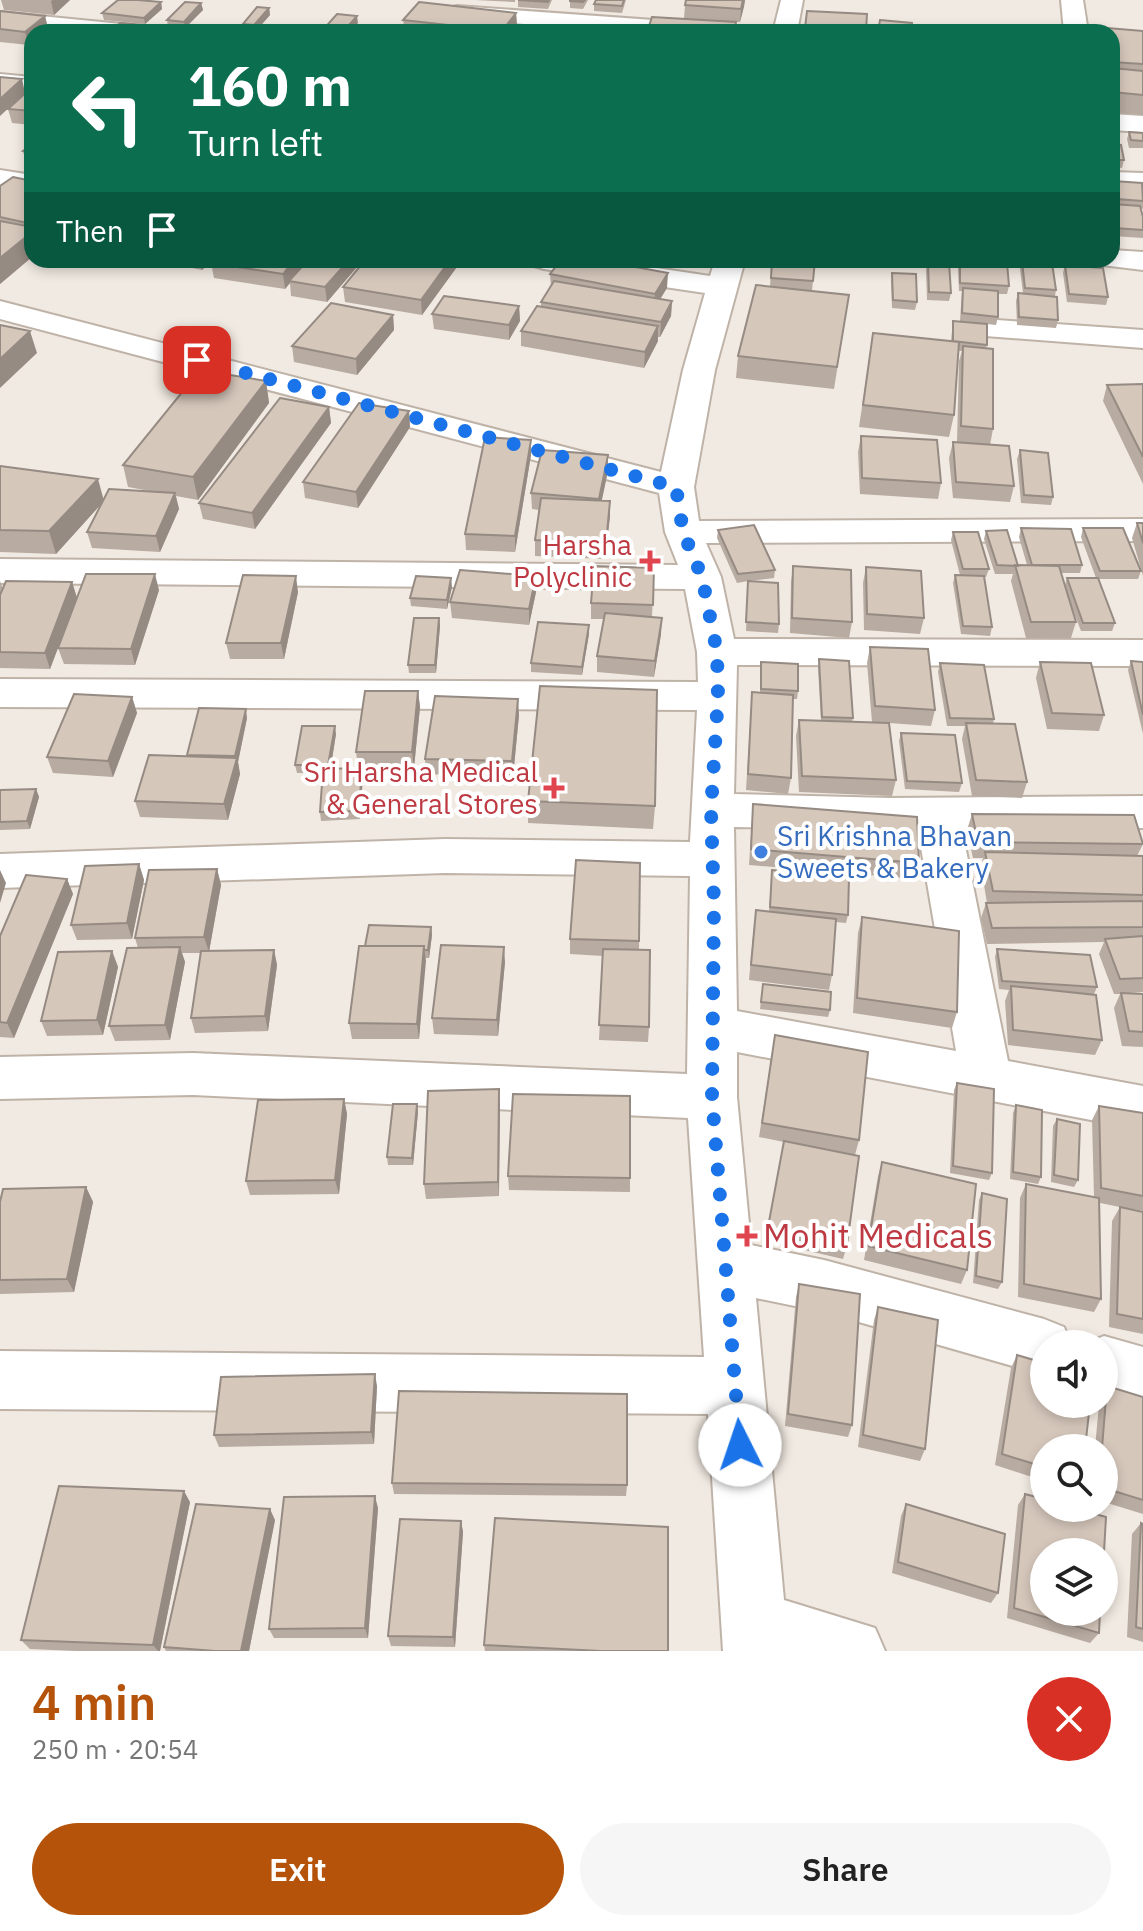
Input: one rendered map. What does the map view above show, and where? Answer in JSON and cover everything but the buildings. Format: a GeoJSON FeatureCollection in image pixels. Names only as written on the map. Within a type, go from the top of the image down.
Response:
{"type":"FeatureCollection","features":[{"type":"Feature","properties":{"kind":"street"},"geometry":{"type":"LineString","coordinates":[[787,24],[792,0]]}},
{"type":"Feature","properties":{"kind":"street"},"geometry":{"type":"LineString","coordinates":[[1072,0],[1075,24]]}},
{"type":"Feature","properties":{"kind":"street"},"geometry":{"type":"LineString","coordinates":[[427,10],[616,24]]}},
{"type":"Feature","properties":{"kind":"street"},"geometry":{"type":"LineString","coordinates":[[0,19],[51,24]]}},
{"type":"Feature","properties":{"kind":"street"},"geometry":{"type":"LineString","coordinates":[[0,81],[24,84]]}},
{"type":"Feature","properties":{"kind":"street"},"geometry":{"type":"LineString","coordinates":[[1120,123],[1143,124]]}},
{"type":"Feature","properties":{"kind":"street"},"geometry":{"type":"LineString","coordinates":[[0,178],[24,182]]}},
{"type":"Feature","properties":{"kind":"street"},"geometry":{"type":"LineString","coordinates":[[1120,180],[1143,181]]}},
{"type":"Feature","properties":{"kind":"street"},"geometry":{"type":"LineString","coordinates":[[1120,260],[1143,261]]}},
{"type":"Feature","properties":{"kind":"street"},"geometry":{"type":"LineString","coordinates":[[648,268],[726,274],[699,370],[676,487],[683,532],[702,577],[717,652],[718,696],[711,810],[712,1097],[754,1637],[852,1651]]}},
{"type":"Feature","properties":{"kind":"street"},"geometry":{"type":"LineString","coordinates":[[0,310],[676,487]]}},
{"type":"Feature","properties":{"kind":"street"},"geometry":{"type":"LineString","coordinates":[[983,328],[1143,339]]}},
{"type":"Feature","properties":{"kind":"street"},"geometry":{"type":"LineString","coordinates":[[683,532],[1143,530]]}},
{"type":"Feature","properties":{"kind":"street"},"geometry":{"type":"LineString","coordinates":[[0,571],[702,577]]}},
{"type":"Feature","properties":{"kind":"street"},"geometry":{"type":"LineString","coordinates":[[717,652],[1143,653]]}},
{"type":"Feature","properties":{"kind":"street"},"geometry":{"type":"LineString","coordinates":[[0,693],[718,696]]}},
{"type":"Feature","properties":{"kind":"street"},"geometry":{"type":"LineString","coordinates":[[711,810],[937,814],[1143,812]]}},
{"type":"Feature","properties":{"kind":"street"},"geometry":{"type":"LineString","coordinates":[[937,814],[986,1079]]}},
{"type":"Feature","properties":{"kind":"street"},"geometry":{"type":"LineString","coordinates":[[0,871],[321,859],[608,855],[712,860]]}},
{"type":"Feature","properties":{"kind":"street"},"geometry":{"type":"LineString","coordinates":[[714,1027],[1143,1108]]}},
{"type":"Feature","properties":{"kind":"street"},"geometry":{"type":"LineString","coordinates":[[0,1078],[193,1074],[712,1097]]}},
{"type":"Feature","properties":{"kind":"street"},"geometry":{"type":"LineString","coordinates":[[725,1266],[824,1286],[1030,1343]]}},
{"type":"Feature","properties":{"kind":"street"},"geometry":{"type":"LineString","coordinates":[[1118,1368],[1143,1375]]}},
{"type":"Feature","properties":{"kind":"street"},"geometry":{"type":"LineString","coordinates":[[0,1380],[735,1386]]}},
{"type":"Feature","properties":{"kind":"place","name":"Harsha Polyclinic"},"geometry":{"type":"Point","coordinates":[650,561]}},
{"type":"Feature","properties":{"kind":"place","name":"Sri Harsha Medical & General Stores"},"geometry":{"type":"Point","coordinates":[554,788]}},
{"type":"Feature","properties":{"kind":"place","name":"Sri Krishna Bhavan Sweets & Bakery"},"geometry":{"type":"Point","coordinates":[761,852]}},
{"type":"Feature","properties":{"kind":"place","name":"Mohit Medicals"},"geometry":{"type":"Point","coordinates":[747,1236]}},
{"type":"Feature","properties":{"kind":"route"},"geometry":{"type":"LineString","coordinates":[[197,360],[676,487],[683,532],[702,577],[717,652],[718,696],[711,810],[714,904],[712,1097],[740,1445]]}}]}
